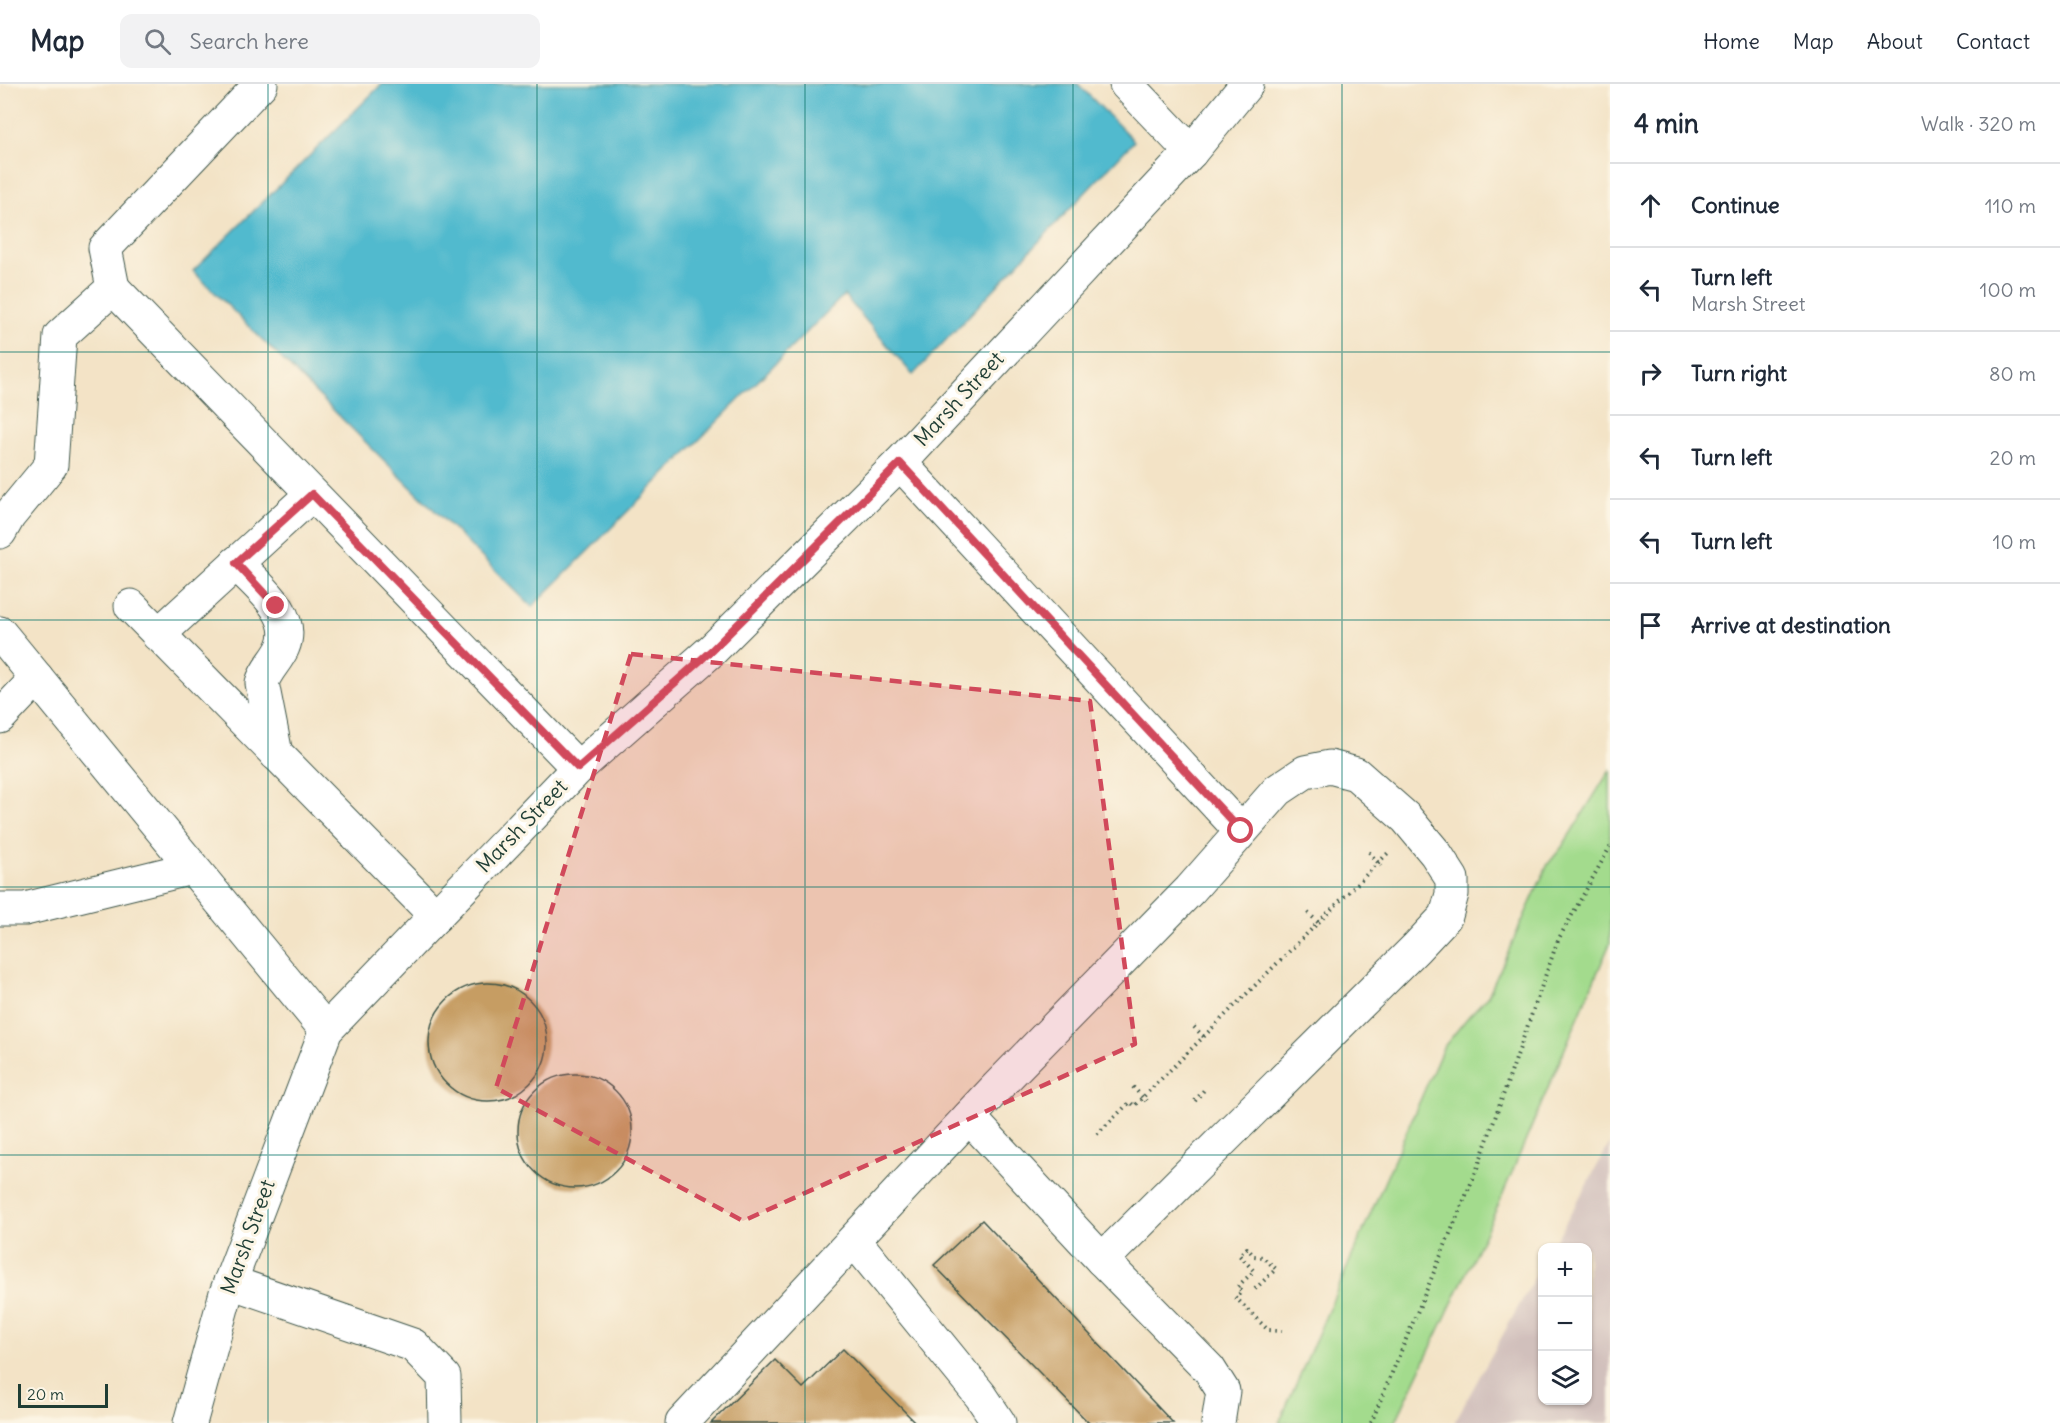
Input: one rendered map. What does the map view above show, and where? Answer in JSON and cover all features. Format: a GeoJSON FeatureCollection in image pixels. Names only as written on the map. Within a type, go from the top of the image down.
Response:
{"type":"FeatureCollection","features":[{"type":"Feature","properties":{"kind":"lane"},"geometry":{"type":"LineString","coordinates":[[261,84],[105,248],[113,288],[578,768]]}},
{"type":"Feature","properties":{"kind":"lane"},"geometry":{"type":"LineString","coordinates":[[1126,84],[1191,152]]}},
{"type":"Feature","properties":{"kind":"lane","name":"Marsh Street"},"geometry":{"type":"LineString","coordinates":[[190,1423],[230,1282],[326,1030],[578,768],[712,650],[900,463],[1191,152],[1247,84]]}},
{"type":"Feature","properties":{"kind":"lane"},"geometry":{"type":"LineString","coordinates":[[0,532],[9,516],[51,465],[60,336],[113,288]]}},
{"type":"Feature","properties":{"kind":"lane"},"geometry":{"type":"LineString","coordinates":[[900,463],[1241,831]]}},
{"type":"Feature","properties":{"kind":"lane"},"geometry":{"type":"LineString","coordinates":[[158,634],[312,494]]}},
{"type":"Feature","properties":{"kind":"lane"},"geometry":{"type":"LineString","coordinates":[[236,563],[276,606],[283,618],[286,631],[285,643],[279,657],[265,674],[262,683],[276,754]]}},
{"type":"Feature","properties":{"kind":"lane"},"geometry":{"type":"LineString","coordinates":[[130,606],[436,916]]}},
{"type":"Feature","properties":{"kind":"lane"},"geometry":{"type":"LineString","coordinates":[[0,633],[326,1030]]}},
{"type":"Feature","properties":{"kind":"lane"},"geometry":{"type":"LineString","coordinates":[[0,717],[37,678]]}},
{"type":"Feature","properties":{"kind":"lane"},"geometry":{"type":"LineString","coordinates":[[682,1423],[969,1117],[1190,890],[1278,790],[1305,772],[1330,767],[1356,774],[1406,818],[1452,879],[1452,894],[1446,916],[1102,1260]]}},
{"type":"Feature","properties":{"kind":"lane"},"geometry":{"type":"LineString","coordinates":[[0,909],[25,909],[192,867]]}},
{"type":"Feature","properties":{"kind":"lane"},"geometry":{"type":"LineString","coordinates":[[969,1117],[1102,1260],[1209,1369],[1223,1391],[1218,1423]]}},
{"type":"Feature","properties":{"kind":"lane"},"geometry":{"type":"LineString","coordinates":[[854,1240],[981,1396],[999,1423]]}},
{"type":"Feature","properties":{"kind":"lane"},"geometry":{"type":"LineString","coordinates":[[230,1282],[413,1344],[444,1377],[445,1423]]}},
{"type":"Feature","properties":{"kind":"path"},"geometry":{"type":"LineString","coordinates":[[1371,1423],[1477,1169],[1558,940],[1610,847]]}},
{"type":"Feature","properties":{"kind":"path"},"geometry":{"type":"LineString","coordinates":[[1369,852],[1379,864]]}},
{"type":"Feature","properties":{"kind":"path"},"geometry":{"type":"LineString","coordinates":[[1097,1134],[1130,1102],[1134,1106],[1388,853]]}},
{"type":"Feature","properties":{"kind":"path"},"geometry":{"type":"LineString","coordinates":[[1308,913],[1319,923]]}},
{"type":"Feature","properties":{"kind":"path"},"geometry":{"type":"LineString","coordinates":[[1194,1027],[1204,1038]]}},
{"type":"Feature","properties":{"kind":"path"},"geometry":{"type":"LineString","coordinates":[[1133,1087],[1146,1101]]}},
{"type":"Feature","properties":{"kind":"path"},"geometry":{"type":"LineString","coordinates":[[1195,1101],[1204,1090]]}},
{"type":"Feature","properties":{"kind":"path"},"geometry":{"type":"LineString","coordinates":[[1255,1289],[1276,1269],[1263,1257],[1254,1256],[1246,1248],[1239,1255],[1254,1271],[1236,1287],[1242,1292],[1235,1297],[1268,1330],[1282,1331]]}},
{"type":"Feature","properties":{"kind":"highlighted area"},"geometry":{"type":"Polygon","coordinates":[[[631,654],[1090,701],[1135,1044],[743,1221],[496,1088],[631,654]]]}},
{"type":"Feature","properties":{"kind":"shaded area"},"geometry":{"type":"Polygon","coordinates":[[[1610,1143],[1610,1423],[1454,1423],[1538,1271],[1538,1405],[1592,1405],[1592,1243],[1554,1243],[1610,1143]]]}},
{"type":"Feature","properties":{"kind":"green space"},"geometry":{"type":"Polygon","coordinates":[[[1610,770],[1610,943],[1496,1210],[1395,1423],[1279,1423],[1443,1048],[1488,996],[1548,864],[1562,847],[1610,770]]]}},
{"type":"Feature","properties":{"kind":"water"},"geometry":{"type":"Polygon","coordinates":[[[382,84],[1078,84],[1134,141],[913,375],[844,295],[532,607],[193,271],[382,84]]]}},
{"type":"Feature","properties":{"kind":"building"},"geometry":{"type":"Polygon","coordinates":[[[488,983],[511,987],[530,1000],[543,1019],[547,1042],[543,1065],[530,1084],[511,1097],[488,1101],[465,1097],[446,1084],[433,1065],[429,1042],[433,1019],[446,1000],[465,987],[488,983]]]}},
{"type":"Feature","properties":{"kind":"building"},"geometry":{"type":"Polygon","coordinates":[[[575,1074],[597,1078],[615,1091],[628,1109],[632,1131],[628,1153],[615,1171],[597,1184],[575,1188],[553,1184],[535,1171],[522,1153],[518,1131],[522,1109],[535,1091],[553,1078],[575,1074]]]}},
{"type":"Feature","properties":{"kind":"building"},"geometry":{"type":"Polygon","coordinates":[[[982,1220],[1173,1423],[1089,1423],[934,1265],[982,1220]]]}},
{"type":"Feature","properties":{"kind":"building"},"geometry":{"type":"Polygon","coordinates":[[[843,1349],[916,1423],[711,1423],[775,1360],[803,1388],[843,1349]]]}},
{"type":"Feature","properties":{"kind":"route"},"geometry":{"type":"LineString","coordinates":[[276,606],[236,563],[312,494],[578,768],[712,650],[900,463],[1241,831]]}}]}
